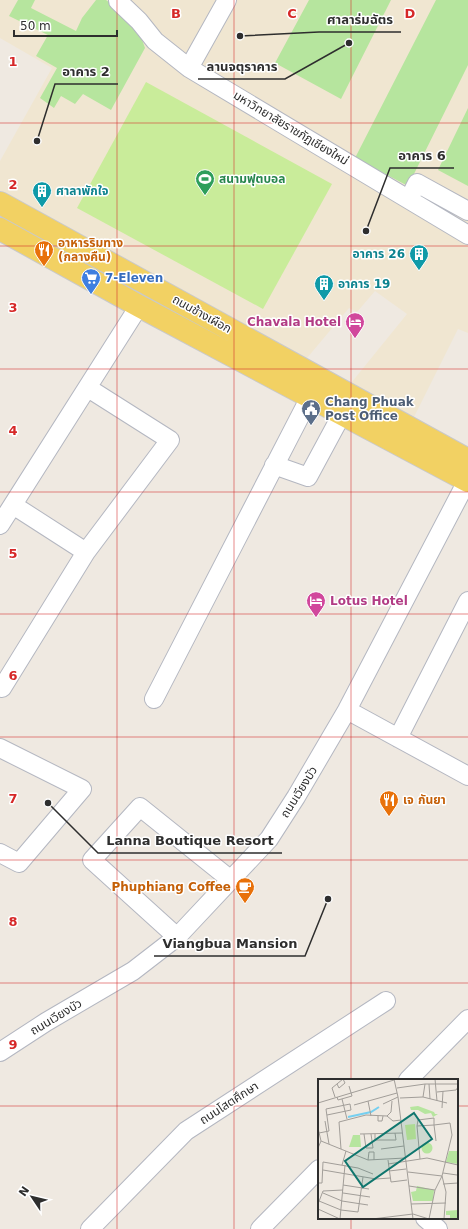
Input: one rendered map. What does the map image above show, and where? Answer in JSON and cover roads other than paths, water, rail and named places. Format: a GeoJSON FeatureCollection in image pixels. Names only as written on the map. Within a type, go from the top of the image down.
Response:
{"type":"FeatureCollection","features":[{"type":"Feature","properties":{"kind":"main road","name":"ถนนช้างเผือก"},"geometry":{"type":"LineString","coordinates":[[0,203],[468,474]]}},
{"type":"Feature","properties":{"kind":"main road","name":"ถนนช้างเผือก"},"geometry":{"type":"LineString","coordinates":[[0,229],[139,306],[342,414],[468,474]]}},
{"type":"Feature","properties":{"kind":"street","name":"มหาวิทยาลัยราชภัฏเชียงใหม่"},"geometry":{"type":"LineString","coordinates":[[118,0],[118,2],[138,21],[155,41],[189,68],[468,235]]}},
{"type":"Feature","properties":{"kind":"street"},"geometry":{"type":"LineString","coordinates":[[189,68],[228,0]]}},
{"type":"Feature","properties":{"kind":"street"},"geometry":{"type":"LineString","coordinates":[[409,199],[418,183],[468,211]]}},
{"type":"Feature","properties":{"kind":"street"},"geometry":{"type":"LineString","coordinates":[[0,525],[139,306]]}},
{"type":"Feature","properties":{"kind":"street"},"geometry":{"type":"LineString","coordinates":[[0,686],[2,688],[86,552],[170,440],[88,388]]}},
{"type":"Feature","properties":{"kind":"street"},"geometry":{"type":"LineString","coordinates":[[154,699],[310,397]]}},
{"type":"Feature","properties":{"kind":"street"},"geometry":{"type":"LineString","coordinates":[[274,465],[308,477],[342,414]]}},
{"type":"Feature","properties":{"kind":"street","name":"ถนนเวียงบัว"},"geometry":{"type":"LineString","coordinates":[[0,1052],[46,1022],[133,971],[178,937],[269,839],[296,797],[347,710],[468,474]]}},
{"type":"Feature","properties":{"kind":"street"},"geometry":{"type":"LineString","coordinates":[[13,505],[86,552]]}},
{"type":"Feature","properties":{"kind":"street"},"geometry":{"type":"LineString","coordinates":[[398,738],[468,601]]}},
{"type":"Feature","properties":{"kind":"street"},"geometry":{"type":"LineString","coordinates":[[347,710],[468,776]]}},
{"type":"Feature","properties":{"kind":"street"},"geometry":{"type":"LineString","coordinates":[[0,748],[82,790],[19,863],[0,853]]}},
{"type":"Feature","properties":{"kind":"street"},"geometry":{"type":"LineString","coordinates":[[178,937],[92,860],[140,807],[231,880]]}},
{"type":"Feature","properties":{"kind":"street","name":"ถนนโสตศึกษา"},"geometry":{"type":"LineString","coordinates":[[90,1229],[186,1131],[386,1001]]}},
{"type":"Feature","properties":{"kind":"street"},"geometry":{"type":"LineString","coordinates":[[409,1079],[468,1019]]}},
{"type":"Feature","properties":{"kind":"street"},"geometry":{"type":"LineString","coordinates":[[260,1229],[318,1170]]}},
{"type":"Feature","properties":{"kind":"street"},"geometry":{"type":"LineString","coordinates":[[426,1219],[438,1229]]}},
{"type":"Feature","properties":{"kind":"place","name":"ศาลาร่มฉัตร"},"geometry":{"type":"Point","coordinates":[240,36]}},
{"type":"Feature","properties":{"kind":"place","name":"ลานจตุราคาร"},"geometry":{"type":"Point","coordinates":[349,43]}},
{"type":"Feature","properties":{"kind":"place","name":"อาคาร 2"},"geometry":{"type":"Point","coordinates":[37,141]}},
{"type":"Feature","properties":{"kind":"place","name":"สนามฟุตบอล"},"geometry":{"type":"Point","coordinates":[205,196]}},
{"type":"Feature","properties":{"kind":"place","name":"ศาลาพักใจ"},"geometry":{"type":"Point","coordinates":[42,208]}},
{"type":"Feature","properties":{"kind":"place","name":"อาคาร 6"},"geometry":{"type":"Point","coordinates":[366,231]}},
{"type":"Feature","properties":{"kind":"place","name":"อาหารริมทาง (กลางคืน)"},"geometry":{"type":"Point","coordinates":[44,267]}},
{"type":"Feature","properties":{"kind":"place","name":"อาคาร 26"},"geometry":{"type":"Point","coordinates":[419,271]}},
{"type":"Feature","properties":{"kind":"place","name":"7-Eleven"},"geometry":{"type":"Point","coordinates":[91,295]}},
{"type":"Feature","properties":{"kind":"place","name":"อาคาร 19"},"geometry":{"type":"Point","coordinates":[324,301]}},
{"type":"Feature","properties":{"kind":"place","name":"Chavala Hotel"},"geometry":{"type":"Point","coordinates":[355,339]}},
{"type":"Feature","properties":{"kind":"place","name":"Chang Phuak Post Office"},"geometry":{"type":"Point","coordinates":[311,426]}},
{"type":"Feature","properties":{"kind":"place","name":"Lotus Hotel"},"geometry":{"type":"Point","coordinates":[316,618]}},
{"type":"Feature","properties":{"kind":"place","name":"Lanna Boutique Resort"},"geometry":{"type":"Point","coordinates":[48,803]}},
{"type":"Feature","properties":{"kind":"place","name":"เจ กันยา"},"geometry":{"type":"Point","coordinates":[389,817]}},
{"type":"Feature","properties":{"kind":"place","name":"Viangbua Mansion"},"geometry":{"type":"Point","coordinates":[328,899]}},
{"type":"Feature","properties":{"kind":"place","name":"Phuphiang Coffee"},"geometry":{"type":"Point","coordinates":[245,904]}}]}
